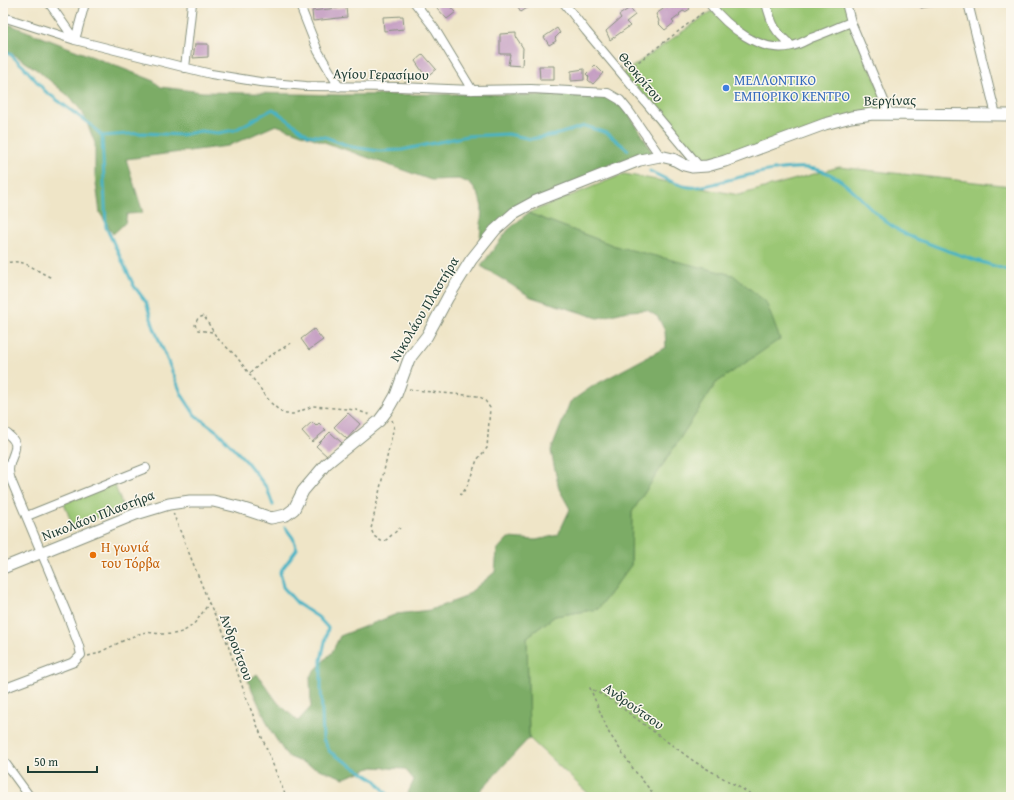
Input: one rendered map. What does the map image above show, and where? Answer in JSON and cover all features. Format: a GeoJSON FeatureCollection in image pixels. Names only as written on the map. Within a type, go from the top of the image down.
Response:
{"type":"FeatureCollection","features":[{"type":"Feature","properties":{"kind":"street"},"geometry":{"type":"LineString","coordinates":[[49,3],[75,40]]}},
{"type":"Feature","properties":{"kind":"street"},"geometry":{"type":"LineString","coordinates":[[75,40],[85,3]]}},
{"type":"Feature","properties":{"kind":"street"},"geometry":{"type":"LineString","coordinates":[[185,68],[192,3]]}},
{"type":"Feature","properties":{"kind":"street"},"geometry":{"type":"LineString","coordinates":[[299,3],[318,51],[339,87]]}},
{"type":"Feature","properties":{"kind":"street"},"geometry":{"type":"LineString","coordinates":[[415,3],[435,29],[472,90]]}},
{"type":"Feature","properties":{"kind":"street","name":"Θεοκρίτου"},"geometry":{"type":"LineString","coordinates":[[564,3],[699,166]]}},
{"type":"Feature","properties":{"kind":"street"},"geometry":{"type":"LineString","coordinates":[[766,3],[774,27],[779,35],[792,46]]}},
{"type":"Feature","properties":{"kind":"street"},"geometry":{"type":"LineString","coordinates":[[846,3],[851,22],[890,114]]}},
{"type":"Feature","properties":{"kind":"street"},"geometry":{"type":"LineString","coordinates":[[968,3],[996,115]]}},
{"type":"Feature","properties":{"kind":"street"},"geometry":{"type":"LineString","coordinates":[[710,4],[730,24],[746,36],[769,47],[780,48],[792,46],[851,22]]}},
{"type":"Feature","properties":{"kind":"street","name":"Αγίου Γερασίμου"},"geometry":{"type":"LineString","coordinates":[[3,17],[75,40],[185,68],[260,82],[306,86],[399,86],[472,90],[531,89],[613,94],[629,111],[660,156]]}},
{"type":"Feature","properties":{"kind":"street","name":"Βεργίνας"},"geometry":{"type":"LineString","coordinates":[[660,156],[673,159],[684,165],[707,166],[725,161],[800,132],[839,120],[862,115],[1011,115]]}},
{"type":"Feature","properties":{"kind":"street","name":"Νικολάου Πλαστήρα"},"geometry":{"type":"LineString","coordinates":[[3,568],[136,514],[169,504],[190,501],[213,501],[238,507],[271,518],[286,515],[294,509],[304,492],[326,464],[379,421],[388,409],[399,387],[409,359],[427,336],[448,297],[471,260],[502,223],[514,213],[536,201],[640,160],[660,156]]}},
{"type":"Feature","properties":{"kind":"street"},"geometry":{"type":"LineString","coordinates":[[3,431],[13,438],[16,445],[9,471],[67,614],[81,655],[74,662],[3,689]]}},
{"type":"Feature","properties":{"kind":"street"},"geometry":{"type":"LineString","coordinates":[[27,516],[146,468]]}},
{"type":"Feature","properties":{"kind":"street"},"geometry":{"type":"LineString","coordinates":[[3,760],[30,797]]}},
{"type":"Feature","properties":{"kind":"path"},"geometry":{"type":"LineString","coordinates":[[622,74],[710,4]]}},
{"type":"Feature","properties":{"kind":"path"},"geometry":{"type":"LineString","coordinates":[[3,264],[9,261],[22,262],[53,278]]}},
{"type":"Feature","properties":{"kind":"path"},"geometry":{"type":"LineString","coordinates":[[212,332],[198,330],[195,325],[198,318],[204,316],[208,321],[212,332],[236,356],[271,403],[280,412],[293,414],[313,406],[356,410],[369,414],[379,421]]}},
{"type":"Feature","properties":{"kind":"path"},"geometry":{"type":"LineString","coordinates":[[250,373],[268,357],[293,342]]}},
{"type":"Feature","properties":{"kind":"path"},"geometry":{"type":"LineString","coordinates":[[399,387],[431,392],[477,396],[484,399],[490,408],[486,448],[477,460],[468,484],[460,495]]}},
{"type":"Feature","properties":{"kind":"path"},"geometry":{"type":"LineString","coordinates":[[388,409],[394,426],[371,529],[374,536],[381,541],[386,540],[400,528]]}},
{"type":"Feature","properties":{"kind":"path","name":"Ανδρούτσου"},"geometry":{"type":"LineString","coordinates":[[169,504],[209,603],[223,631],[247,700],[286,797]]}},
{"type":"Feature","properties":{"kind":"path"},"geometry":{"type":"LineString","coordinates":[[81,655],[88,656],[96,654],[141,633],[151,632],[172,635],[181,633],[190,629],[209,603]]}},
{"type":"Feature","properties":{"kind":"path","name":"Ανδρούτσου"},"geometry":{"type":"LineString","coordinates":[[656,797],[634,770],[609,733],[590,688],[613,701],[695,762],[756,797]]}},
{"type":"Feature","properties":{"kind":"green space"},"geometry":{"type":"Polygon","coordinates":[[[723,3],[847,3],[853,26],[890,115],[868,113],[699,166],[622,74],[712,11],[737,30],[714,8],[723,3]]]}},
{"type":"Feature","properties":{"kind":"green space"},"geometry":{"type":"Polygon","coordinates":[[[3,22],[152,80],[161,87],[202,92],[342,95],[469,94],[588,96],[610,98],[616,100],[626,111],[636,124],[652,152],[622,162],[517,207],[480,240],[482,207],[479,196],[470,183],[458,179],[431,180],[276,125],[228,146],[126,159],[143,213],[127,214],[125,223],[113,234],[100,213],[95,175],[95,143],[83,113],[71,98],[37,70],[9,51],[3,49],[3,22]]]}},
{"type":"Feature","properties":{"kind":"green space"},"geometry":{"type":"Polygon","coordinates":[[[839,167],[1011,186],[1011,797],[592,797],[529,738],[527,637],[555,616],[598,609],[631,565],[632,512],[716,383],[780,338],[615,246],[528,213],[624,174],[739,195],[839,167]]]}},
{"type":"Feature","properties":{"kind":"green space"},"geometry":{"type":"Polygon","coordinates":[[[528,213],[615,246],[733,275],[766,302],[780,339],[716,383],[632,512],[631,565],[598,609],[555,616],[527,637],[529,738],[479,792],[471,797],[406,797],[414,780],[405,769],[373,767],[344,778],[287,756],[271,731],[248,681],[257,674],[278,703],[298,721],[311,707],[310,676],[332,652],[340,636],[397,614],[430,610],[463,598],[495,572],[497,550],[508,538],[536,540],[558,535],[570,509],[559,489],[551,451],[570,402],[593,386],[666,347],[665,331],[658,317],[647,310],[628,311],[598,318],[531,297],[481,266],[508,230],[528,213]]]}},
{"type":"Feature","properties":{"kind":"green space"},"geometry":{"type":"Polygon","coordinates":[[[114,483],[123,507],[73,527],[64,503],[114,483]]]}},
{"type":"Feature","properties":{"kind":"building"},"geometry":{"type":"Polygon","coordinates":[[[440,3],[446,3],[456,12],[447,19],[436,7],[440,3]]]}},
{"type":"Feature","properties":{"kind":"building"},"geometry":{"type":"Polygon","coordinates":[[[519,3],[535,3],[521,12],[517,5],[519,3]]]}},
{"type":"Feature","properties":{"kind":"building"},"geometry":{"type":"Polygon","coordinates":[[[677,3],[685,3],[690,9],[679,14],[680,15],[672,21],[674,23],[665,30],[658,23],[659,21],[656,14],[666,7],[668,8],[671,5],[674,6],[677,3]]]}},
{"type":"Feature","properties":{"kind":"building"},"geometry":{"type":"Polygon","coordinates":[[[920,3],[943,3],[943,4],[921,8],[920,3]]]}},
{"type":"Feature","properties":{"kind":"building"},"geometry":{"type":"Polygon","coordinates":[[[346,7],[347,17],[313,21],[312,11],[346,7]]]}},
{"type":"Feature","properties":{"kind":"building"},"geometry":{"type":"Polygon","coordinates":[[[630,8],[635,15],[626,22],[630,26],[610,40],[606,31],[621,18],[619,15],[630,8]]]}},
{"type":"Feature","properties":{"kind":"building"},"geometry":{"type":"Polygon","coordinates":[[[403,16],[404,29],[384,31],[383,17],[403,16]]]}},
{"type":"Feature","properties":{"kind":"building"},"geometry":{"type":"Polygon","coordinates":[[[557,28],[560,33],[555,38],[556,41],[549,45],[544,37],[557,28]]]}},
{"type":"Feature","properties":{"kind":"building"},"geometry":{"type":"Polygon","coordinates":[[[516,33],[516,37],[523,48],[522,66],[508,65],[510,54],[500,54],[500,34],[516,33]]]}},
{"type":"Feature","properties":{"kind":"building"},"geometry":{"type":"Polygon","coordinates":[[[195,44],[208,44],[208,57],[193,58],[195,44]]]}},
{"type":"Feature","properties":{"kind":"building"},"geometry":{"type":"Polygon","coordinates":[[[423,54],[436,69],[426,77],[415,61],[423,54]]]}},
{"type":"Feature","properties":{"kind":"building"},"geometry":{"type":"Polygon","coordinates":[[[595,65],[603,73],[593,84],[588,80],[589,77],[586,74],[595,65]]]}},
{"type":"Feature","properties":{"kind":"building"},"geometry":{"type":"Polygon","coordinates":[[[539,66],[554,66],[554,80],[540,80],[539,66]]]}},
{"type":"Feature","properties":{"kind":"building"},"geometry":{"type":"Polygon","coordinates":[[[584,69],[584,80],[571,81],[571,71],[584,69]]]}},
{"type":"Feature","properties":{"kind":"building"},"geometry":{"type":"Polygon","coordinates":[[[314,329],[323,340],[309,350],[301,339],[314,329]]]}},
{"type":"Feature","properties":{"kind":"building"},"geometry":{"type":"Polygon","coordinates":[[[348,413],[360,424],[347,439],[334,427],[348,413]]]}},
{"type":"Feature","properties":{"kind":"building"},"geometry":{"type":"Polygon","coordinates":[[[312,422],[316,426],[319,423],[326,430],[312,442],[302,431],[312,422]]]}},
{"type":"Feature","properties":{"kind":"building"},"geometry":{"type":"Polygon","coordinates":[[[330,432],[342,443],[328,457],[316,446],[330,432]]]}},
{"type":"Feature","properties":{"kind":"waterway"},"geometry":{"type":"LineString","coordinates":[[3,53],[10,54],[24,67],[45,91],[92,126],[102,136],[143,133],[181,135],[201,131],[218,133],[235,130],[273,109],[308,135],[325,137],[352,147],[379,151],[402,150],[467,136],[508,134],[531,139],[555,135],[585,126],[607,133],[628,150]]}},
{"type":"Feature","properties":{"kind":"waterway"},"geometry":{"type":"LineString","coordinates":[[102,136],[106,227],[134,286],[146,302],[154,328],[182,395],[195,415],[218,432],[246,461],[267,488],[273,505]]}},
{"type":"Feature","properties":{"kind":"waterway"},"geometry":{"type":"LineString","coordinates":[[650,171],[674,183],[689,187],[708,185],[772,170],[805,168],[826,172],[847,185],[883,219],[905,234],[950,252],[1011,271]]}},
{"type":"Feature","properties":{"kind":"waterway"},"geometry":{"type":"LineString","coordinates":[[285,527],[293,538],[297,549],[280,572],[283,587],[298,604],[318,617],[328,628],[321,660],[323,739],[330,752],[375,780],[390,797]]}},
{"type":"Feature","properties":{"kind":"place","name":"ΜΕΛΛΟΝΤΙΚΟ ΕΜΠΟΡΙΚΟ ΚΕΝΤΡΟ"},"geometry":{"type":"Point","coordinates":[726,88]}},
{"type":"Feature","properties":{"kind":"place","name":"Η γωνιά του Τόρβα"},"geometry":{"type":"Point","coordinates":[93,555]}}]}
